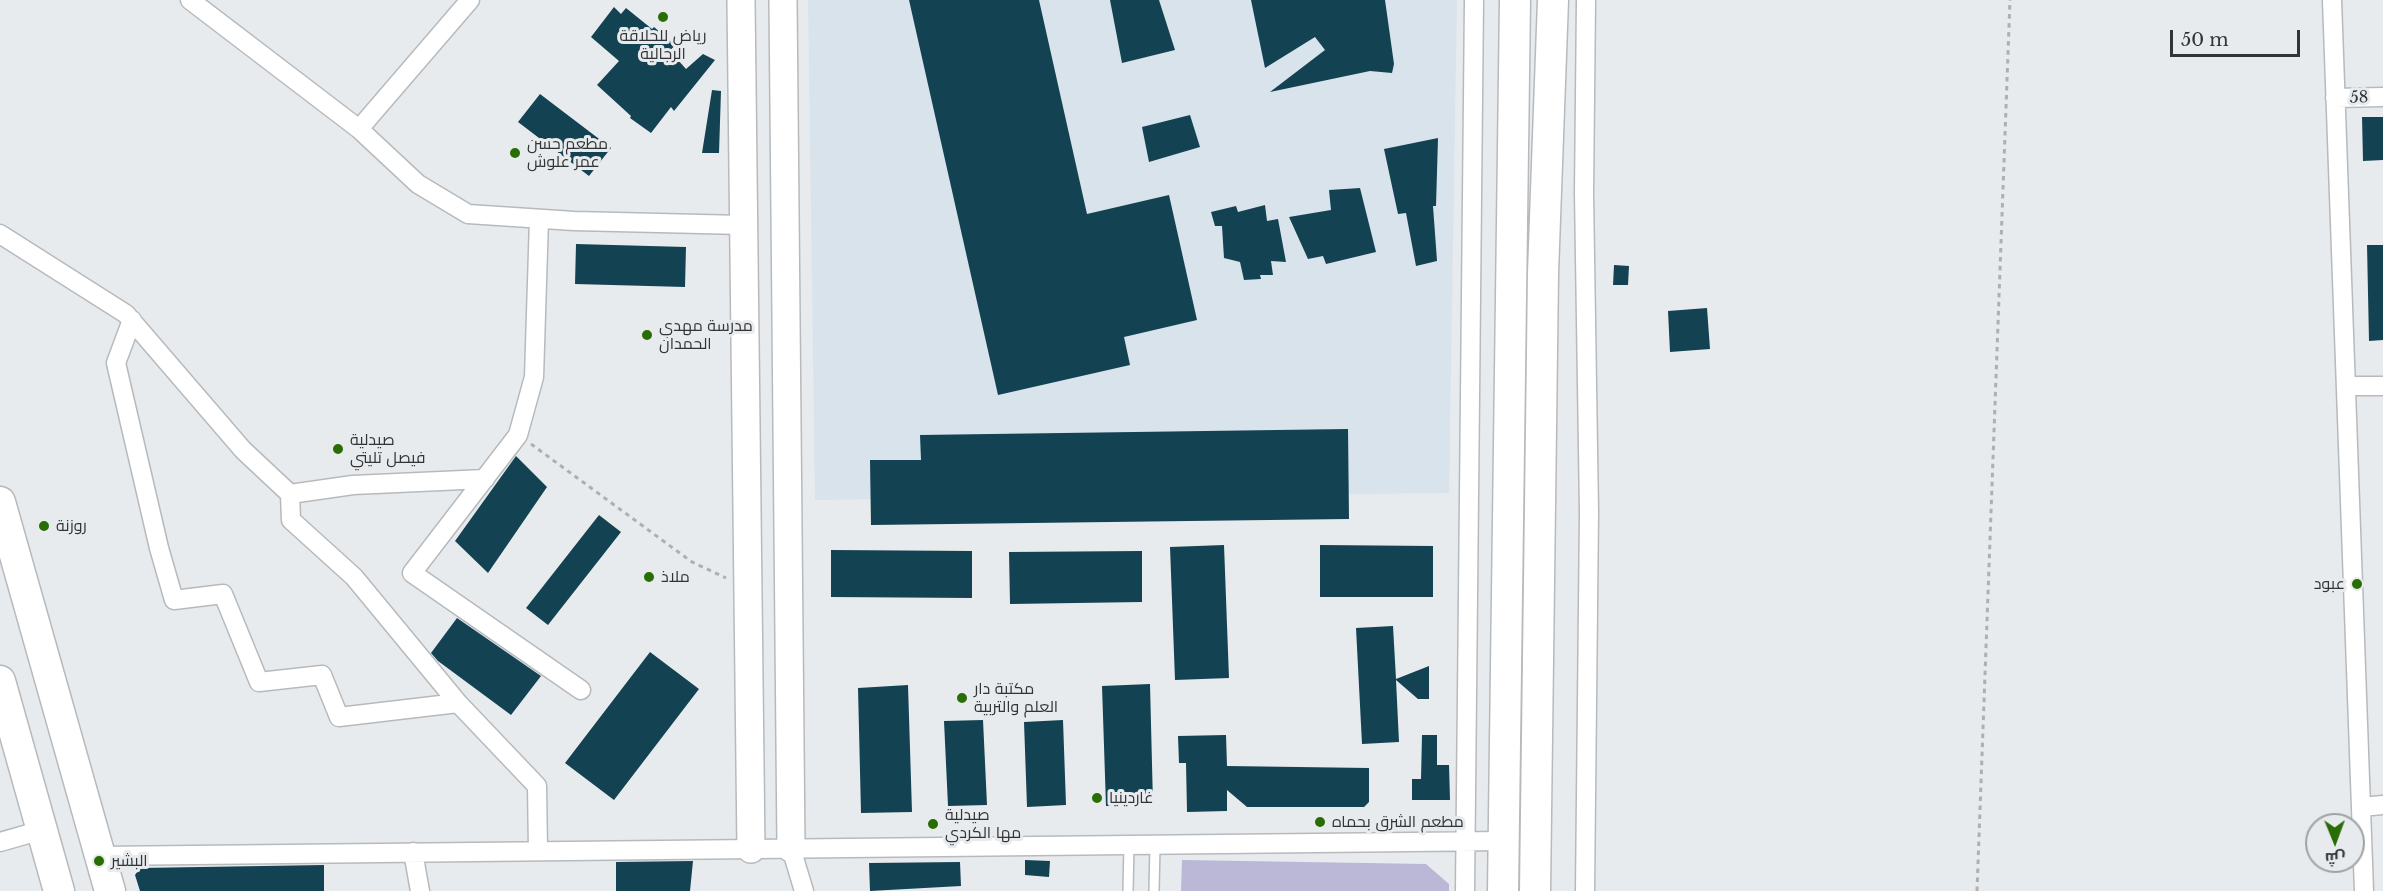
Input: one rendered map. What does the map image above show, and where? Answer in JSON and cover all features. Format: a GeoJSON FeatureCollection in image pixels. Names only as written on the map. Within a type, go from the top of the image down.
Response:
{"type":"FeatureCollection","features":[{"type":"Feature","properties":{"kind":"main road"},"geometry":{"type":"LineString","coordinates":[[741,0],[751,849]]}},
{"type":"Feature","properties":{"kind":"main road"},"geometry":{"type":"LineString","coordinates":[[783,0],[791,849]]}},
{"type":"Feature","properties":{"kind":"main road"},"geometry":{"type":"LineString","coordinates":[[1503,891],[1515,0]]}},
{"type":"Feature","properties":{"kind":"main road"},"geometry":{"type":"LineString","coordinates":[[1535,891],[1543,273],[1552,0]]}},
{"type":"Feature","properties":{"kind":"main road"},"geometry":{"type":"LineString","coordinates":[[0,502],[110,891]]}},
{"type":"Feature","properties":{"kind":"main road"},"geometry":{"type":"LineString","coordinates":[[0,681],[60,891]]}},
{"type":"Feature","properties":{"kind":"street"},"geometry":{"type":"LineString","coordinates":[[190,0],[359,129],[417,184],[468,214],[539,219],[743,225]]}},
{"type":"Feature","properties":{"kind":"street"},"geometry":{"type":"LineString","coordinates":[[359,129],[470,0]]}},
{"type":"Feature","properties":{"kind":"street"},"geometry":{"type":"LineString","coordinates":[[1465,891],[1474,0]]}},
{"type":"Feature","properties":{"kind":"street"},"geometry":{"type":"LineString","coordinates":[[1585,891],[1588,524],[1584,193],[1586,0]]}},
{"type":"Feature","properties":{"kind":"street"},"geometry":{"type":"LineString","coordinates":[[2332,0],[2364,891]]}},
{"type":"Feature","properties":{"kind":"street","name":"58"},"geometry":{"type":"LineString","coordinates":[[2335,98],[2383,97]]}},
{"type":"Feature","properties":{"kind":"street"},"geometry":{"type":"LineString","coordinates":[[539,219],[534,376],[518,435],[412,573],[581,690]]}},
{"type":"Feature","properties":{"kind":"street"},"geometry":{"type":"LineString","coordinates":[[0,234],[126,314],[243,450],[290,494],[291,520],[354,577],[458,703],[537,786],[538,851]]}},
{"type":"Feature","properties":{"kind":"street"},"geometry":{"type":"LineString","coordinates":[[132,320],[116,363],[159,548],[174,600],[223,594],[259,682],[322,675],[339,717],[458,703]]}},
{"type":"Feature","properties":{"kind":"street"},"geometry":{"type":"LineString","coordinates":[[2346,386],[2383,386]]}},
{"type":"Feature","properties":{"kind":"street"},"geometry":{"type":"LineString","coordinates":[[290,494],[353,485],[485,479]]}},
{"type":"Feature","properties":{"kind":"street"},"geometry":{"type":"LineString","coordinates":[[2361,807],[2383,805]]}},
{"type":"Feature","properties":{"kind":"street"},"geometry":{"type":"LineString","coordinates":[[0,842],[42,830]]}},
{"type":"Feature","properties":{"kind":"street"},"geometry":{"type":"LineString","coordinates":[[100,856],[1503,841]]}},
{"type":"Feature","properties":{"kind":"street"},"geometry":{"type":"LineString","coordinates":[[791,849],[804,891]]}},
{"type":"Feature","properties":{"kind":"street"},"geometry":{"type":"LineString","coordinates":[[413,852],[420,891]]}},
{"type":"Feature","properties":{"kind":"lane"},"geometry":{"type":"LineString","coordinates":[[1128,891],[1129,845]]}},
{"type":"Feature","properties":{"kind":"lane"},"geometry":{"type":"LineString","coordinates":[[1154,891],[1155,845]]}},
{"type":"Feature","properties":{"kind":"path"},"geometry":{"type":"LineString","coordinates":[[1977,891],[2010,0]]}},
{"type":"Feature","properties":{"kind":"path"},"geometry":{"type":"LineString","coordinates":[[518,435],[692,562],[729,580],[748,583]]}},
{"type":"Feature","properties":{"kind":"shaded area"},"geometry":{"type":"Polygon","coordinates":[[[808,0],[1457,0],[1449,493],[815,500],[808,0]]]}},
{"type":"Feature","properties":{"kind":"shaded area"},"geometry":{"type":"Polygon","coordinates":[[[1182,860],[1426,864],[1449,884],[1449,891],[1181,891],[1182,860]]]}},
{"type":"Feature","properties":{"kind":"building"},"geometry":{"type":"Polygon","coordinates":[[[909,0],[1039,0],[1087,214],[1169,195],[1197,320],[1124,337],[1130,365],[998,395],[909,0]]]}},
{"type":"Feature","properties":{"kind":"building"},"geometry":{"type":"Polygon","coordinates":[[[1110,0],[1159,0],[1175,50],[1122,63],[1110,0]]]}},
{"type":"Feature","properties":{"kind":"building"},"geometry":{"type":"Polygon","coordinates":[[[1251,0],[1385,0],[1394,64],[1392,73],[1370,71],[1270,92],[1325,50],[1315,37],[1265,68],[1251,0]]]}},
{"type":"Feature","properties":{"kind":"building"},"geometry":{"type":"Polygon","coordinates":[[[614,7],[621,14],[626,8],[675,45],[670,51],[686,69],[703,54],[715,60],[674,111],[671,107],[651,133],[630,118],[631,116],[597,85],[619,61],[591,37],[614,7]]]}},
{"type":"Feature","properties":{"kind":"building"},"geometry":{"type":"Polygon","coordinates":[[[712,90],[721,91],[719,153],[702,153],[712,90]]]}},
{"type":"Feature","properties":{"kind":"building"},"geometry":{"type":"Polygon","coordinates":[[[540,94],[611,148],[589,176],[518,122],[540,94]]]}},
{"type":"Feature","properties":{"kind":"building"},"geometry":{"type":"Polygon","coordinates":[[[1190,115],[1200,147],[1149,162],[1142,127],[1190,115]]]}},
{"type":"Feature","properties":{"kind":"building"},"geometry":{"type":"Polygon","coordinates":[[[2362,117],[2383,117],[2383,160],[2363,161],[2362,117]]]}},
{"type":"Feature","properties":{"kind":"building"},"geometry":{"type":"Polygon","coordinates":[[[1438,138],[1436,206],[1433,206],[1437,261],[1416,266],[1406,213],[1398,214],[1384,149],[1438,138]]]}},
{"type":"Feature","properties":{"kind":"building"},"geometry":{"type":"Polygon","coordinates":[[[1360,188],[1376,252],[1326,264],[1323,256],[1308,259],[1289,217],[1331,210],[1329,190],[1360,188]]]}},
{"type":"Feature","properties":{"kind":"building"},"geometry":{"type":"Polygon","coordinates":[[[1265,205],[1267,221],[1278,219],[1286,262],[1271,261],[1273,275],[1260,275],[1261,279],[1244,280],[1240,262],[1224,258],[1222,226],[1215,226],[1211,212],[1236,206],[1238,212],[1265,205]]]}},
{"type":"Feature","properties":{"kind":"building"},"geometry":{"type":"Polygon","coordinates":[[[576,244],[686,247],[685,287],[575,284],[576,244]]]}},
{"type":"Feature","properties":{"kind":"building"},"geometry":{"type":"Polygon","coordinates":[[[2367,245],[2383,245],[2383,340],[2369,341],[2367,245]]]}},
{"type":"Feature","properties":{"kind":"building"},"geometry":{"type":"Polygon","coordinates":[[[1614,265],[1629,266],[1628,285],[1613,285],[1614,265]]]}},
{"type":"Feature","properties":{"kind":"building"},"geometry":{"type":"Polygon","coordinates":[[[1707,308],[1710,349],[1670,352],[1668,311],[1707,308]]]}},
{"type":"Feature","properties":{"kind":"building"},"geometry":{"type":"Polygon","coordinates":[[[1348,429],[1349,519],[871,525],[870,460],[921,460],[920,435],[1348,429]]]}},
{"type":"Feature","properties":{"kind":"building"},"geometry":{"type":"Polygon","coordinates":[[[516,456],[547,487],[488,573],[455,541],[516,456]]]}},
{"type":"Feature","properties":{"kind":"building"},"geometry":{"type":"Polygon","coordinates":[[[599,515],[621,532],[548,625],[526,608],[599,515]]]}},
{"type":"Feature","properties":{"kind":"building"},"geometry":{"type":"Polygon","coordinates":[[[1224,545],[1229,678],[1175,680],[1170,547],[1224,545]]]}},
{"type":"Feature","properties":{"kind":"building"},"geometry":{"type":"Polygon","coordinates":[[[1320,545],[1433,546],[1433,597],[1320,597],[1320,545]]]}},
{"type":"Feature","properties":{"kind":"building"},"geometry":{"type":"Polygon","coordinates":[[[831,550],[972,551],[972,598],[831,597],[831,550]]]}},
{"type":"Feature","properties":{"kind":"building"},"geometry":{"type":"Polygon","coordinates":[[[1142,551],[1142,602],[1010,604],[1009,552],[1142,551]]]}},
{"type":"Feature","properties":{"kind":"building"},"geometry":{"type":"Polygon","coordinates":[[[457,618],[541,676],[511,715],[438,661],[431,653],[457,618]]]}},
{"type":"Feature","properties":{"kind":"building"},"geometry":{"type":"Polygon","coordinates":[[[1393,626],[1396,679],[1429,666],[1429,699],[1418,699],[1396,680],[1399,742],[1362,744],[1356,628],[1393,626]]]}},
{"type":"Feature","properties":{"kind":"building"},"geometry":{"type":"Polygon","coordinates":[[[650,652],[699,689],[614,800],[565,763],[650,652]]]}},
{"type":"Feature","properties":{"kind":"building"},"geometry":{"type":"Polygon","coordinates":[[[1150,684],[1153,804],[1106,806],[1102,686],[1150,684]]]}},
{"type":"Feature","properties":{"kind":"building"},"geometry":{"type":"Polygon","coordinates":[[[908,685],[912,812],[861,813],[858,688],[908,685]]]}},
{"type":"Feature","properties":{"kind":"building"},"geometry":{"type":"Polygon","coordinates":[[[983,720],[987,805],[948,806],[944,721],[983,720]]]}},
{"type":"Feature","properties":{"kind":"building"},"geometry":{"type":"Polygon","coordinates":[[[1063,720],[1066,805],[1027,807],[1024,722],[1063,720]]]}},
{"type":"Feature","properties":{"kind":"building"},"geometry":{"type":"Polygon","coordinates":[[[1226,735],[1227,766],[1369,768],[1369,802],[1364,807],[1247,807],[1227,790],[1227,811],[1187,812],[1186,763],[1179,763],[1178,736],[1226,735]]]}},
{"type":"Feature","properties":{"kind":"building"},"geometry":{"type":"Polygon","coordinates":[[[1422,735],[1437,735],[1437,765],[1449,765],[1450,800],[1412,800],[1412,779],[1421,779],[1422,735]]]}},
{"type":"Feature","properties":{"kind":"building"},"geometry":{"type":"Polygon","coordinates":[[[1025,860],[1050,861],[1049,877],[1025,875],[1025,860]]]}},
{"type":"Feature","properties":{"kind":"building"},"geometry":{"type":"Polygon","coordinates":[[[693,861],[690,891],[616,891],[616,862],[693,861]]]}},
{"type":"Feature","properties":{"kind":"building"},"geometry":{"type":"Polygon","coordinates":[[[960,862],[961,886],[870,891],[869,863],[960,862]]]}},
{"type":"Feature","properties":{"kind":"building"},"geometry":{"type":"Polygon","coordinates":[[[324,865],[324,891],[140,891],[135,875],[140,868],[324,865]]]}},
{"type":"Feature","properties":{"kind":"place","name":"رياض للحلاقة الرجالية"},"geometry":{"type":"Point","coordinates":[663,17]}},
{"type":"Feature","properties":{"kind":"place","name":"مطعم حسن عمر علوش"},"geometry":{"type":"Point","coordinates":[515,153]}},
{"type":"Feature","properties":{"kind":"place","name":"مدرسة مهدي الحمدان"},"geometry":{"type":"Point","coordinates":[647,335]}},
{"type":"Feature","properties":{"kind":"place","name":"صيدلية فيصل تليتي"},"geometry":{"type":"Point","coordinates":[338,449]}},
{"type":"Feature","properties":{"kind":"place","name":"روزنة"},"geometry":{"type":"Point","coordinates":[44,526]}},
{"type":"Feature","properties":{"kind":"place","name":"ملاذ"},"geometry":{"type":"Point","coordinates":[649,577]}},
{"type":"Feature","properties":{"kind":"place","name":"عبود"},"geometry":{"type":"Point","coordinates":[2357,584]}},
{"type":"Feature","properties":{"kind":"place","name":"مكتبة دار العلم والتربية"},"geometry":{"type":"Point","coordinates":[962,698]}},
{"type":"Feature","properties":{"kind":"place","name":"غاردينيا"},"geometry":{"type":"Point","coordinates":[1097,798]}},
{"type":"Feature","properties":{"kind":"place","name":"مطعم الشرق بحماه"},"geometry":{"type":"Point","coordinates":[1320,822]}},
{"type":"Feature","properties":{"kind":"place","name":"صيدلية مها الكردي"},"geometry":{"type":"Point","coordinates":[933,824]}},
{"type":"Feature","properties":{"kind":"place","name":"البشير"},"geometry":{"type":"Point","coordinates":[99,861]}}]}
